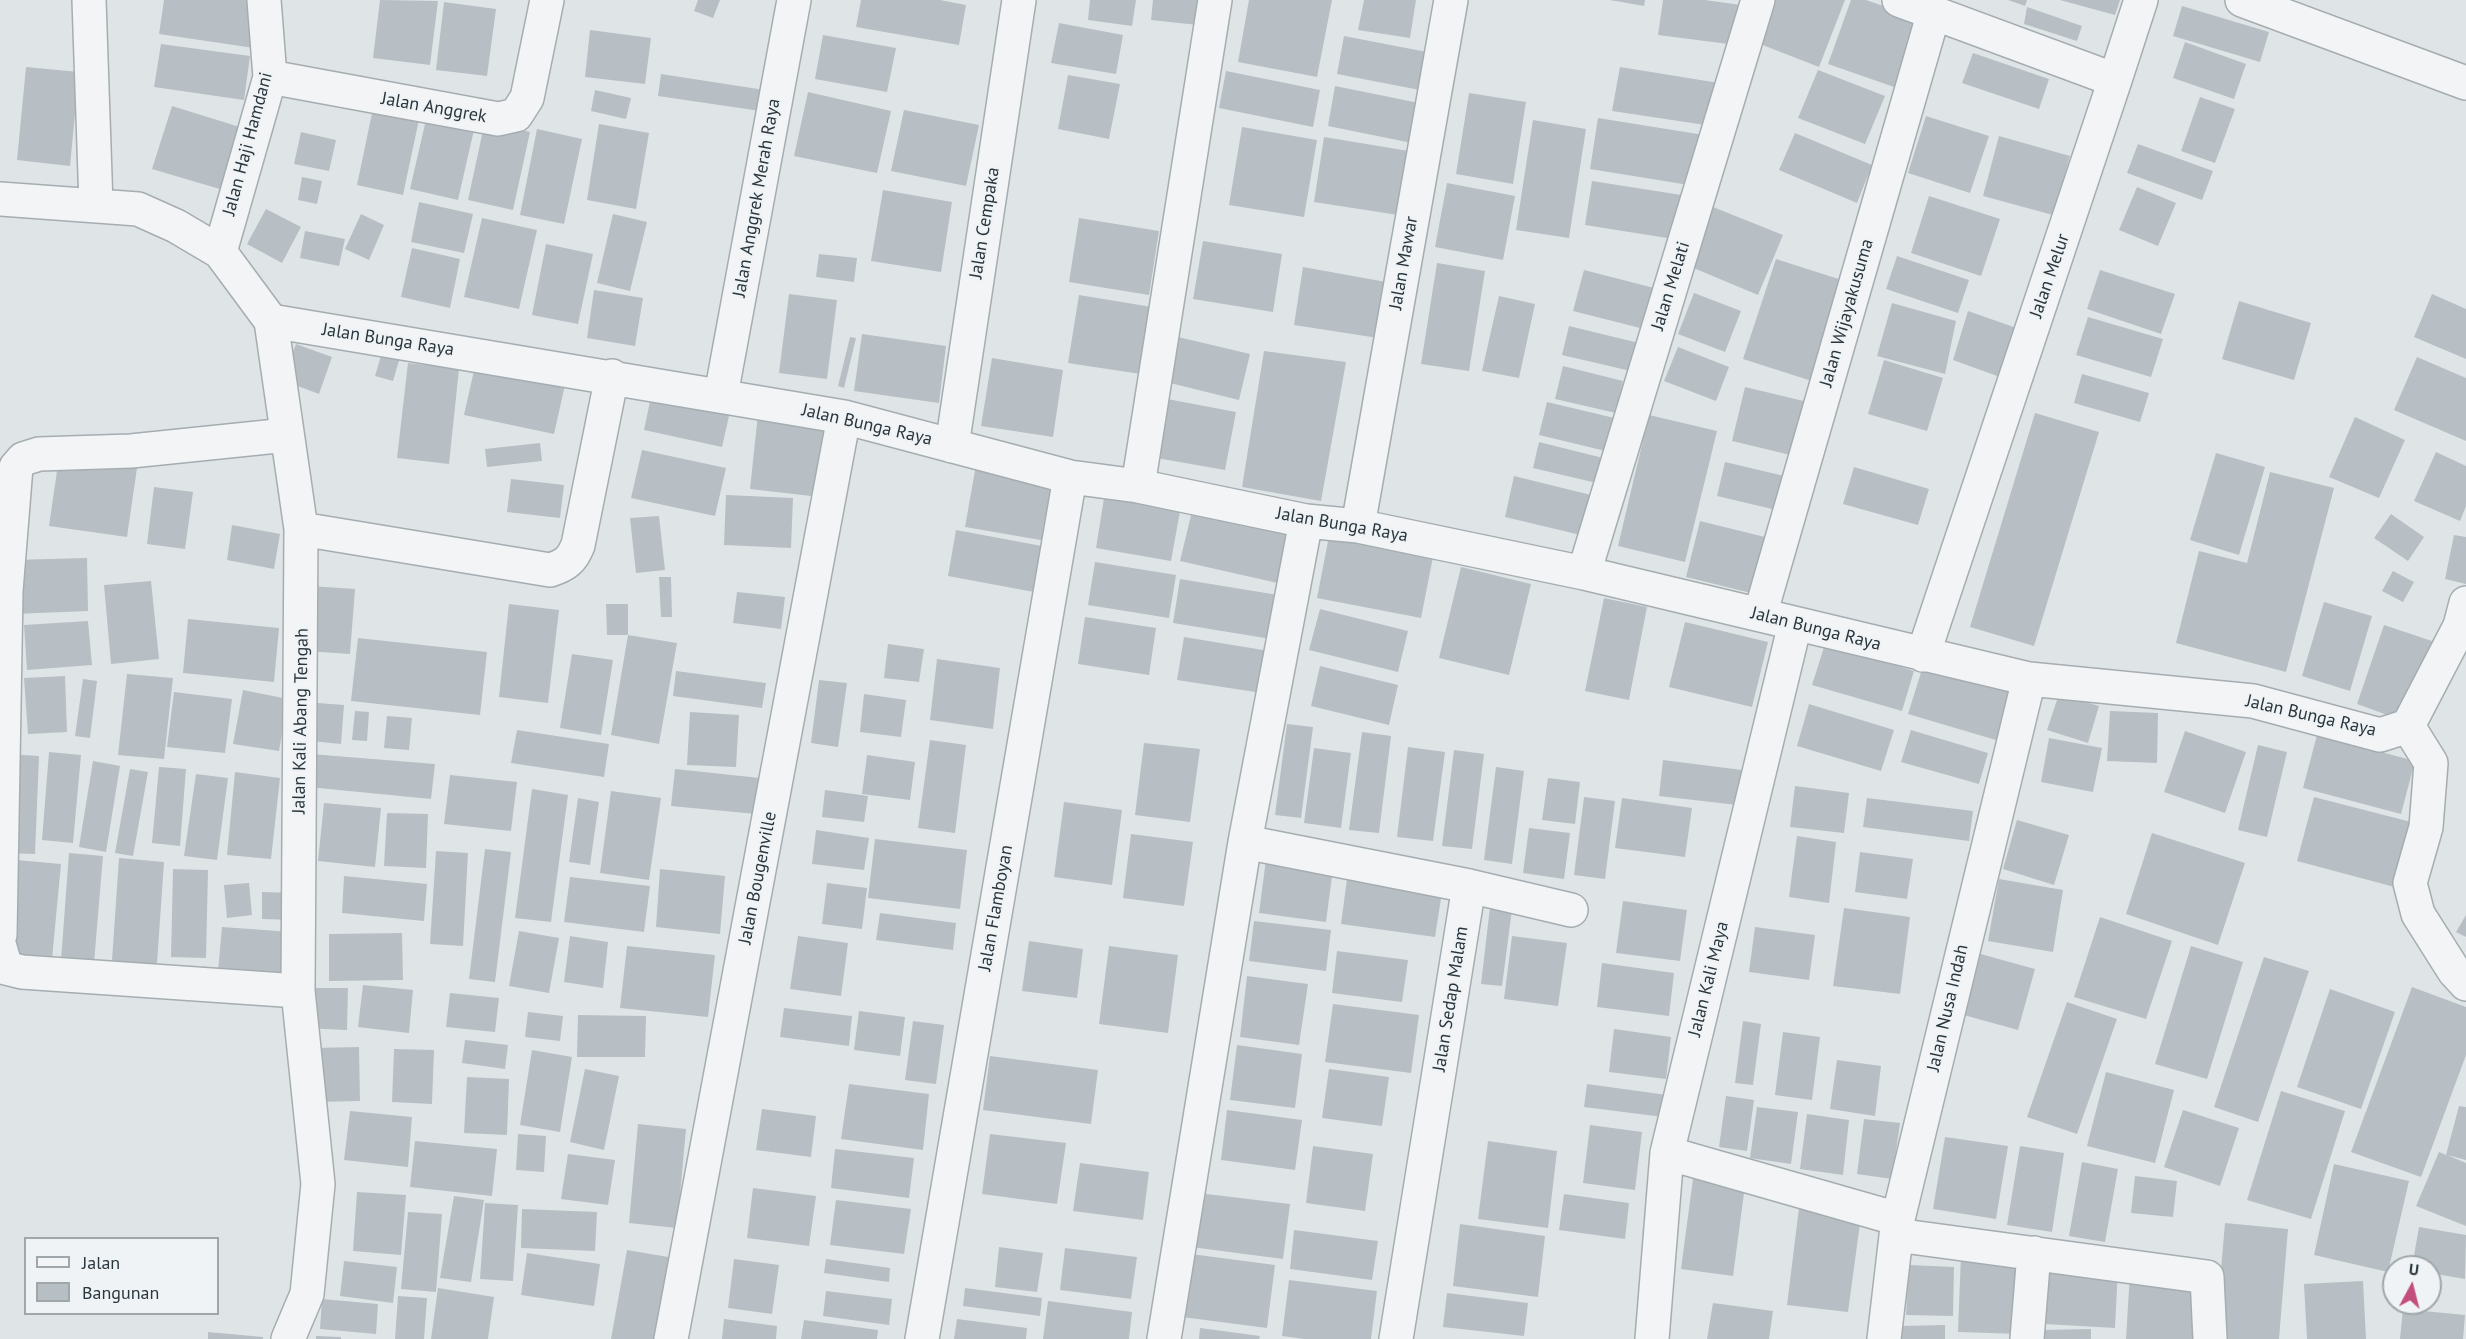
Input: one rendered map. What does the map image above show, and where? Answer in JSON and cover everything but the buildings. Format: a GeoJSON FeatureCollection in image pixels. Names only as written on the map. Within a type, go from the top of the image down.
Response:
{"type":"FeatureCollection","features":[{"type":"Feature","properties":{"kind":"street"},"geometry":{"type":"LineString","coordinates":[[89,0],[96,205]]}},
{"type":"Feature","properties":{"kind":"street","name":"Jalan Haji Hamdani"},"geometry":{"type":"LineString","coordinates":[[220,252],[270,77],[264,0]]}},
{"type":"Feature","properties":{"kind":"street","name":"Jalan Anggrek"},"geometry":{"type":"LineString","coordinates":[[270,77],[498,119],[516,115],[526,98],[547,0]]}},
{"type":"Feature","properties":{"kind":"street","name":"Jalan Anggrek Merah Raya"},"geometry":{"type":"LineString","coordinates":[[721,395],[794,0]]}},
{"type":"Feature","properties":{"kind":"street","name":"Jalan Cempaka"},"geometry":{"type":"LineString","coordinates":[[952,446],[1019,0]]}},
{"type":"Feature","properties":{"kind":"street"},"geometry":{"type":"LineString","coordinates":[[1138,486],[1215,0]]}},
{"type":"Feature","properties":{"kind":"street","name":"Jalan Mawar"},"geometry":{"type":"LineString","coordinates":[[1358,526],[1451,0]]}},
{"type":"Feature","properties":{"kind":"street","name":"Jalan Melati"},"geometry":{"type":"LineString","coordinates":[[1584,573],[1758,0]]}},
{"type":"Feature","properties":{"kind":"street"},"geometry":{"type":"LineString","coordinates":[[1899,0],[2115,80]]}},
{"type":"Feature","properties":{"kind":"street","name":"Jalan Melur"},"geometry":{"type":"LineString","coordinates":[[1923,655],[2141,0]]}},
{"type":"Feature","properties":{"kind":"street"},"geometry":{"type":"LineString","coordinates":[[2242,0],[2466,83]]}},
{"type":"Feature","properties":{"kind":"street","name":"Jalan Wijayakusuma"},"geometry":{"type":"LineString","coordinates":[[1760,615],[1934,12]]}},
{"type":"Feature","properties":{"kind":"street","name":"Jalan Kali Abang Tengah"},"geometry":{"type":"LineString","coordinates":[[0,199],[138,209],[176,225],[220,252],[271,321],[301,529],[298,991],[318,1184],[307,1294],[288,1339]]}},
{"type":"Feature","properties":{"kind":"street","name":"Jalan Bunga Raya"},"geometry":{"type":"LineString","coordinates":[[271,321],[612,376],[844,417],[1070,477],[1138,486],[1306,521],[1358,526],[1584,573],[2029,679],[2253,700],[2380,735],[2408,726]]}},
{"type":"Feature","properties":{"kind":"street"},"geometry":{"type":"LineString","coordinates":[[301,529],[550,570],[565,566],[573,558],[578,545],[612,376]]}},
{"type":"Feature","properties":{"kind":"street","name":"Jalan Bougenville"},"geometry":{"type":"LineString","coordinates":[[671,1339],[844,417]]}},
{"type":"Feature","properties":{"kind":"street"},"geometry":{"type":"LineString","coordinates":[[0,935],[6,591],[16,467],[23,459],[39,454],[131,451],[287,435]]}},
{"type":"Feature","properties":{"kind":"street","name":"Jalan Flamboyan"},"geometry":{"type":"LineString","coordinates":[[922,1339],[1070,477]]}},
{"type":"Feature","properties":{"kind":"street"},"geometry":{"type":"LineString","coordinates":[[1164,1339],[1245,842],[1306,521]]}},
{"type":"Feature","properties":{"kind":"street"},"geometry":{"type":"LineString","coordinates":[[2464,619],[2408,726],[2431,763],[2426,827],[2410,884],[2418,914],[2454,971],[2466,984]]}},
{"type":"Feature","properties":{"kind":"street","name":"Jalan Kali Maya"},"geometry":{"type":"LineString","coordinates":[[1652,1339],[1667,1153],[1795,624]]}},
{"type":"Feature","properties":{"kind":"street","name":"Jalan Nusa Indah"},"geometry":{"type":"LineString","coordinates":[[1884,1339],[1897,1227],[2029,679]]}},
{"type":"Feature","properties":{"kind":"street"},"geometry":{"type":"LineString","coordinates":[[1245,842],[1469,886],[1572,910]]}},
{"type":"Feature","properties":{"kind":"street","name":"Jalan Sedap Malam"},"geometry":{"type":"LineString","coordinates":[[1396,1339],[1469,886]]}},
{"type":"Feature","properties":{"kind":"street"},"geometry":{"type":"LineString","coordinates":[[0,947],[6,968],[22,972],[298,991]]}},
{"type":"Feature","properties":{"kind":"street"},"geometry":{"type":"LineString","coordinates":[[1667,1153],[1897,1227],[2034,1253],[2207,1277],[2210,1339]]}},
{"type":"Feature","properties":{"kind":"street"},"geometry":{"type":"LineString","coordinates":[[2027,1339],[2034,1253]]}}]}
